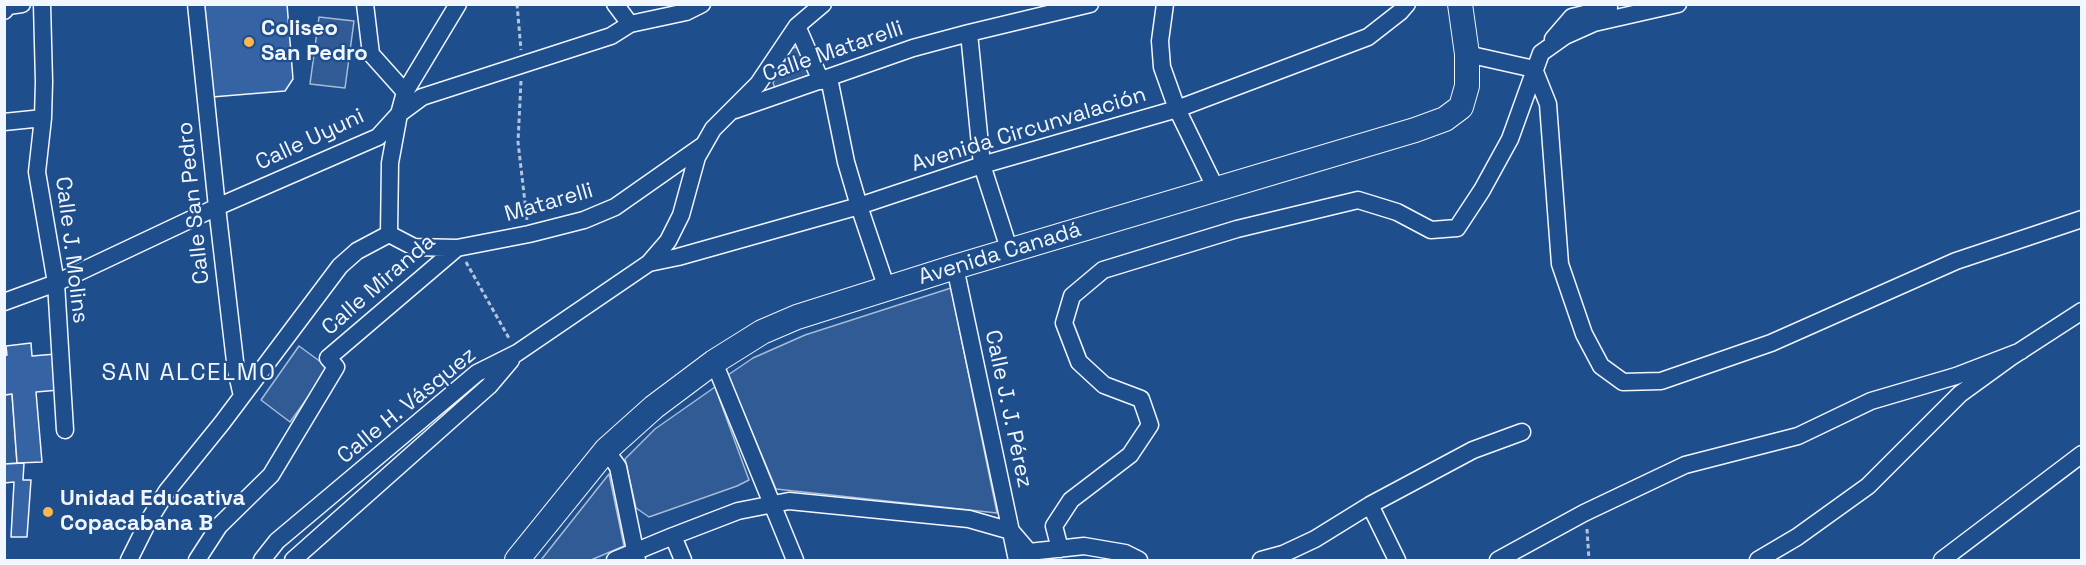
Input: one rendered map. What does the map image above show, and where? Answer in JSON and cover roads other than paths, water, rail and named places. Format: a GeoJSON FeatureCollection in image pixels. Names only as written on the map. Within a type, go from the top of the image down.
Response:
{"type":"FeatureCollection","features":[{"type":"Feature","properties":{"kind":"highway","name":"Avenida Canadá"},"geometry":{"type":"LineString","coordinates":[[520,559],[606,450],[654,407],[714,362],[762,332],[796,317],[955,267],[1445,120],[1461,107],[1467,86],[1467,54],[1460,4]]}},
{"type":"Feature","properties":{"kind":"street"},"geometry":{"type":"LineString","coordinates":[[4,11],[8,6],[22,4]]}},
{"type":"Feature","properties":{"kind":"street","name":"Calle J. Molins"},"geometry":{"type":"LineString","coordinates":[[42,4],[43,118],[37,172],[56,283],[65,429]]}},
{"type":"Feature","properties":{"kind":"street","name":"Calle San Pedro"},"geometry":{"type":"LineString","coordinates":[[196,4],[236,370],[242,396]]}},
{"type":"Feature","properties":{"kind":"street"},"geometry":{"type":"LineString","coordinates":[[365,4],[371,54],[405,92]]}},
{"type":"Feature","properties":{"kind":"street"},"geometry":{"type":"LineString","coordinates":[[129,561],[148,520],[167,491],[340,266],[357,251],[389,234],[390,162],[405,92],[458,4]]}},
{"type":"Feature","properties":{"kind":"street"},"geometry":{"type":"LineString","coordinates":[[615,4],[630,24]]}},
{"type":"Feature","properties":{"kind":"street","name":"Calle Uyuni"},"geometry":{"type":"LineString","coordinates":[[4,302],[56,283],[217,207],[378,137],[399,114],[422,97],[611,36],[630,24],[686,12],[702,4]]}},
{"type":"Feature","properties":{"kind":"street","name":"Calle Matarelli"},"geometry":{"type":"LineString","coordinates":[[731,111],[882,58],[969,33],[1090,4]]}},
{"type":"Feature","properties":{"kind":"street"},"geometry":{"type":"LineString","coordinates":[[1165,4],[1160,41],[1162,67],[1177,109],[1216,189]]}},
{"type":"Feature","properties":{"kind":"street","name":"Avenida Circunvalación"},"geometry":{"type":"LineString","coordinates":[[649,263],[678,257],[859,206],[982,165],[1177,109],[1368,37],[1407,4]]}},
{"type":"Feature","properties":{"kind":"street"},"geometry":{"type":"LineString","coordinates":[[1060,549],[1054,526],[1071,500],[1130,455],[1150,425],[1141,399],[1104,385],[1079,362],[1064,323],[1072,296],[1103,270],[1237,230],[1358,200],[1397,212],[1431,230],[1457,228],[1482,190],[1510,139],[1541,53],[1572,17],[1625,4]]}},
{"type":"Feature","properties":{"kind":"street"},"geometry":{"type":"LineString","coordinates":[[1541,53],[1565,36],[1594,23],[1678,4]]}},
{"type":"Feature","properties":{"kind":"street"},"geometry":{"type":"LineString","coordinates":[[517,353],[649,263],[668,241],[681,216],[697,157],[713,129],[758,84],[797,26],[814,7]]}},
{"type":"Feature","properties":{"kind":"street"},"geometry":{"type":"LineString","coordinates":[[797,26],[825,79],[846,162],[887,289]]}},
{"type":"Feature","properties":{"kind":"street"},"geometry":{"type":"LineString","coordinates":[[969,33],[982,165],[1010,252]]}},
{"type":"Feature","properties":{"kind":"street"},"geometry":{"type":"LineString","coordinates":[[1467,54],[1534,69]]}},
{"type":"Feature","properties":{"kind":"street"},"geometry":{"type":"LineString","coordinates":[[1534,69],[1548,104],[1560,264],[1584,334],[1601,366],[1623,382],[1661,381],[1760,347],[1956,261],[2082,219]]}},
{"type":"Feature","properties":{"kind":"street"},"geometry":{"type":"LineString","coordinates":[[4,122],[43,118]]}},
{"type":"Feature","properties":{"kind":"street","name":"Matarelli"},"geometry":{"type":"LineString","coordinates":[[389,234],[414,246],[457,248],[529,234],[584,220],[615,207],[705,143]]}},
{"type":"Feature","properties":{"kind":"street","name":"Calle Miranda"},"geometry":{"type":"LineString","coordinates":[[197,561],[219,526],[272,475],[336,367],[328,358],[457,248]]}},
{"type":"Feature","properties":{"kind":"street","name":"Calle J. J. Pérez"},"geometry":{"type":"LineString","coordinates":[[955,267],[1017,561]]}},
{"type":"Feature","properties":{"kind":"street"},"geometry":{"type":"LineString","coordinates":[[1758,561],[1797,537],[1868,486],[1960,394],[2082,311]]}},
{"type":"Feature","properties":{"kind":"street"},"geometry":{"type":"LineString","coordinates":[[1498,561],[1514,556],[1584,513],[1685,465],[1798,436],[1871,401],[1956,376],[2021,351]]}},
{"type":"Feature","properties":{"kind":"street","name":"Calle H. Vásquez"},"geometry":{"type":"LineString","coordinates":[[262,561],[276,541],[477,373],[517,353]]}},
{"type":"Feature","properties":{"kind":"street","name":"Calle H. Vásquez"},"geometry":{"type":"LineString","coordinates":[[293,561],[489,387],[517,353]]}},
{"type":"Feature","properties":{"kind":"street"},"geometry":{"type":"LineString","coordinates":[[714,362],[795,561]]}},
{"type":"Feature","properties":{"kind":"street"},"geometry":{"type":"LineString","coordinates":[[1271,559],[1315,539],[1370,505],[1473,450],[1522,432]]}},
{"type":"Feature","properties":{"kind":"street"},"geometry":{"type":"LineString","coordinates":[[606,450],[618,467],[636,556]]}},
{"type":"Feature","properties":{"kind":"street"},"geometry":{"type":"LineString","coordinates":[[1942,561],[2082,454]]}},
{"type":"Feature","properties":{"kind":"street"},"geometry":{"type":"LineString","coordinates":[[615,561],[636,556],[673,536],[738,511],[789,501],[969,519],[1011,531],[1029,552],[1084,546],[1125,553],[1139,561]]}},
{"type":"Feature","properties":{"kind":"street"},"geometry":{"type":"LineString","coordinates":[[1370,505],[1397,561]]}},
{"type":"Feature","properties":{"kind":"street"},"geometry":{"type":"LineString","coordinates":[[673,536],[683,561]]}},
{"type":"Feature","properties":{"kind":"place","name":"Coliseo San Pedro"},"geometry":{"type":"Point","coordinates":[249,42]}},
{"type":"Feature","properties":{"kind":"place","name":"Unidad Educativa Copacabana B"},"geometry":{"type":"Point","coordinates":[48,512]}},
{"type":"Feature","properties":{"kind":"district","name":"SAN ALCELMO"},"geometry":{"type":"Point","coordinates":[189,373]}}]}
